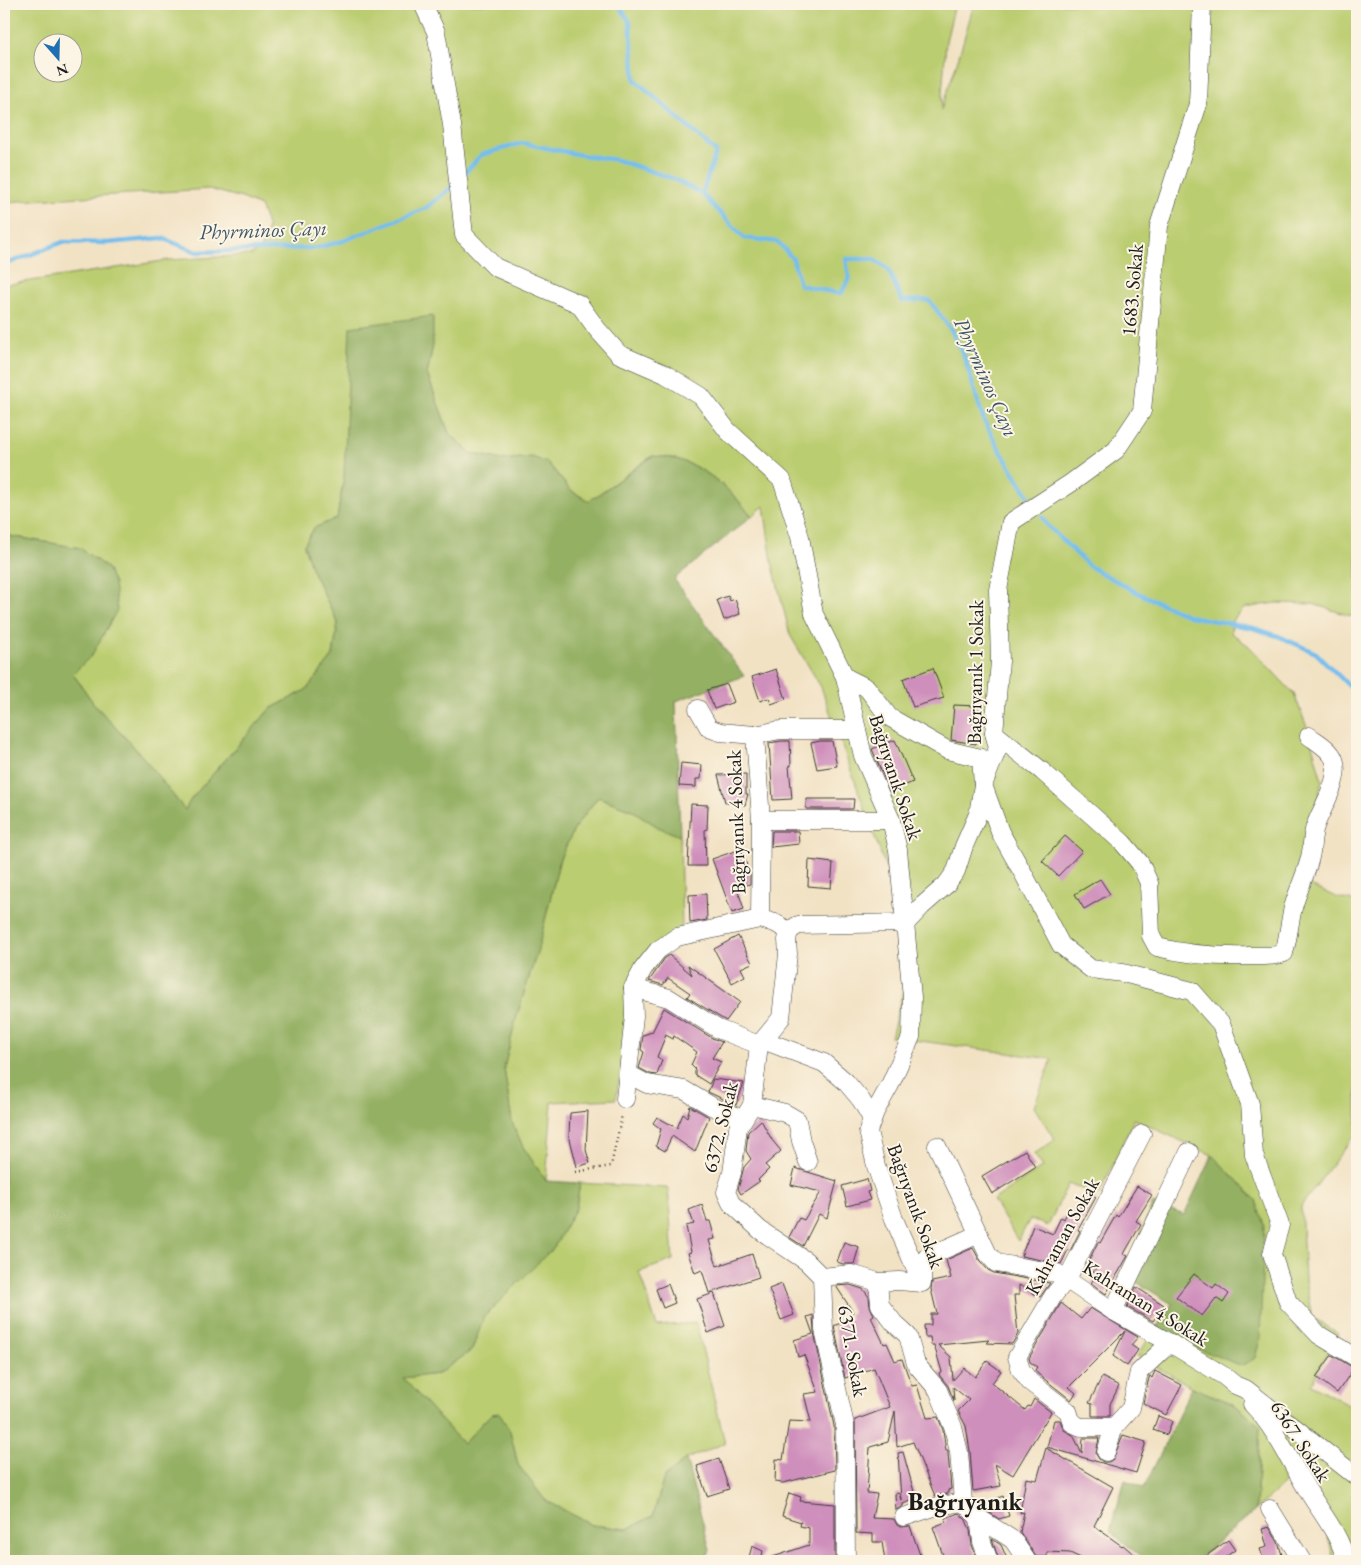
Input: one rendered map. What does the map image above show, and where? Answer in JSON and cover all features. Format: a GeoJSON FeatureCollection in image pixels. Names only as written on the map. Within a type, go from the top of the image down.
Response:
{"type":"FeatureCollection","features":[{"type":"Feature","properties":{"kind":"street","name":"Bağrıyanık Sokak"},"geometry":{"type":"LineString","coordinates":[[423,4],[436,32],[452,125],[464,235],[495,266],[579,304],[597,329],[619,354],[665,374],[701,396],[728,432],[782,480],[800,537],[814,614],[845,677],[862,756],[890,820],[898,850],[906,923],[912,997],[911,1036],[868,1131],[876,1166],[894,1220],[922,1283],[878,1282],[851,1274],[822,1276]]}},
{"type":"Feature","properties":{"kind":"street","name":"1683. Sokak"},"geometry":{"type":"LineString","coordinates":[[1011,522],[1071,483],[1116,450],[1142,411],[1159,226],[1198,104],[1202,4]]}},
{"type":"Feature","properties":{"kind":"street","name":"Bağrıyanık 1 Sokak"},"geometry":{"type":"LineString","coordinates":[[906,923],[946,885],[956,871],[964,846],[978,814],[983,785],[998,748],[994,733],[1000,661],[998,590],[1011,522]]}},
{"type":"Feature","properties":{"kind":"street"},"geometry":{"type":"LineString","coordinates":[[845,677],[867,688],[889,718],[947,750],[981,758],[983,785],[1000,832],[1061,945],[1091,969],[1123,973],[1192,991],[1221,1024],[1250,1104],[1254,1155],[1280,1225],[1272,1254],[1288,1302],[1320,1335],[1357,1358]]}},
{"type":"Feature","properties":{"kind":"street"},"geometry":{"type":"LineString","coordinates":[[698,709],[709,728],[720,732],[755,735]]}},
{"type":"Feature","properties":{"kind":"street","name":"Bağrıyanık 4 Sokak"},"geometry":{"type":"LineString","coordinates":[[760,919],[762,820],[755,735],[780,730],[856,730]]}},
{"type":"Feature","properties":{"kind":"street"},"geometry":{"type":"LineString","coordinates":[[994,733],[1049,777],[1123,843],[1140,863],[1149,883],[1151,936],[1157,947],[1180,953],[1222,957],[1276,956],[1284,953],[1289,938],[1292,911],[1311,856],[1311,838],[1331,793],[1335,773],[1334,759],[1327,750],[1309,736]]}},
{"type":"Feature","properties":{"kind":"street"},"geometry":{"type":"LineString","coordinates":[[762,820],[890,820]]}},
{"type":"Feature","properties":{"kind":"street"},"geometry":{"type":"LineString","coordinates":[[625,1099],[634,1016],[633,988],[643,969],[658,950],[677,937],[760,919],[775,923],[789,930]]}},
{"type":"Feature","properties":{"kind":"street"},"geometry":{"type":"LineString","coordinates":[[761,1042],[781,1018],[788,954],[786,940],[789,930],[798,925],[906,923]]}},
{"type":"Feature","properties":{"kind":"street"},"geometry":{"type":"LineString","coordinates":[[633,988],[669,998],[718,1029],[824,1063],[846,1082],[861,1100],[872,1119]]}},
{"type":"Feature","properties":{"kind":"street","name":"6372. Sokak"},"geometry":{"type":"LineString","coordinates":[[761,1042],[748,1112],[738,1128],[732,1173],[726,1192],[731,1203],[760,1230],[806,1261],[822,1276]]}},
{"type":"Feature","properties":{"kind":"street"},"geometry":{"type":"LineString","coordinates":[[628,1074],[647,1084],[684,1090],[713,1107],[748,1112],[785,1113],[798,1120],[801,1141],[808,1162]]}},
{"type":"Feature","properties":{"kind":"street","name":"Kahraman Sokak"},"geometry":{"type":"LineString","coordinates":[[1114,1427],[1081,1427],[1072,1423],[1068,1411],[1030,1382],[1021,1370],[1017,1357],[1053,1296],[1066,1279],[1142,1134]]}},
{"type":"Feature","properties":{"kind":"street"},"geometry":{"type":"LineString","coordinates":[[922,1283],[923,1262],[928,1257],[979,1234],[937,1146]]}},
{"type":"Feature","properties":{"kind":"street"},"geometry":{"type":"LineString","coordinates":[[1113,1311],[1189,1152]]}},
{"type":"Feature","properties":{"kind":"street","name":"Kahraman 4 Sokak"},"geometry":{"type":"LineString","coordinates":[[979,1234],[988,1254],[996,1263],[1057,1273],[1113,1311],[1224,1376],[1235,1386],[1247,1390],[1357,1476]]}},
{"type":"Feature","properties":{"kind":"street","name":"6371. Sokak"},"geometry":{"type":"LineString","coordinates":[[822,1276],[824,1330],[845,1425],[846,1561]]}},
{"type":"Feature","properties":{"kind":"street"},"geometry":{"type":"LineString","coordinates":[[878,1282],[880,1305],[894,1323],[908,1336],[916,1364],[938,1390],[953,1427],[958,1452],[963,1502],[979,1518],[1013,1540],[1027,1561]]}},
{"type":"Feature","properties":{"kind":"street"},"geometry":{"type":"LineString","coordinates":[[1106,1452],[1114,1427],[1131,1408],[1139,1372],[1170,1343]]}},
{"type":"Feature","properties":{"kind":"street","name":"6367. Sokak"},"geometry":{"type":"LineString","coordinates":[[1224,1376],[1258,1410],[1277,1436],[1308,1491],[1336,1534],[1346,1561]]}},
{"type":"Feature","properties":{"kind":"street"},"geometry":{"type":"LineString","coordinates":[[904,1517],[934,1507],[963,1502]]}},
{"type":"Feature","properties":{"kind":"street"},"geometry":{"type":"LineString","coordinates":[[1270,1509],[1302,1561]]}},
{"type":"Feature","properties":{"kind":"street"},"geometry":{"type":"LineString","coordinates":[[979,1518],[982,1542],[989,1561]]}},
{"type":"Feature","properties":{"kind":"path"},"geometry":{"type":"LineString","coordinates":[[575,1172],[611,1166],[625,1099]]}},
{"type":"Feature","properties":{"kind":"green space"},"geometry":{"type":"Polygon","coordinates":[[[4,4],[955,4],[946,41],[941,110],[974,4],[1357,4],[1357,618],[1313,604],[1275,603],[1245,608],[1232,621],[1231,633],[1249,646],[1294,694],[1308,730],[1322,781],[1302,868],[1311,886],[1336,897],[1357,902],[1357,1135],[1350,1141],[1301,1206],[1305,1280],[1312,1317],[1338,1333],[1311,1384],[1357,1410],[1357,1561],[1334,1561],[1314,1482],[1302,1467],[1256,1510],[1260,1426],[1235,1405],[1192,1387],[1137,1356],[1156,1328],[1256,1200],[1212,1155],[1134,1119],[1099,1195],[1068,1184],[1048,1226],[1030,1219],[1018,1241],[993,1200],[1043,1167],[1034,1154],[1055,1140],[1034,1107],[1052,1059],[891,1037],[904,986],[891,914],[901,910],[821,687],[790,635],[772,562],[764,506],[752,516],[728,490],[711,476],[673,458],[652,456],[589,501],[571,491],[548,463],[532,457],[502,460],[471,453],[449,433],[427,374],[433,345],[344,477],[337,519],[314,528],[304,545],[312,570],[338,623],[333,656],[306,690],[270,709],[191,799],[185,811],[141,755],[94,704],[73,674],[92,655],[80,548],[4,535],[4,285],[169,260],[252,255],[261,247],[268,227],[260,206],[242,198],[209,189],[18,201],[4,204],[4,4]]]}},
{"type":"Feature","properties":{"kind":"green space"},"geometry":{"type":"Polygon","coordinates":[[[433,316],[433,345],[427,374],[449,433],[471,453],[502,460],[532,457],[548,463],[571,491],[589,501],[653,456],[673,458],[711,476],[728,490],[752,516],[674,579],[744,676],[676,701],[680,836],[658,827],[632,810],[598,797],[576,826],[560,858],[538,949],[517,1015],[504,1068],[512,1122],[523,1147],[546,1181],[580,1183],[576,1208],[554,1247],[484,1317],[472,1350],[438,1374],[403,1378],[463,1444],[491,1414],[499,1413],[510,1431],[518,1465],[545,1500],[592,1525],[627,1529],[653,1516],[664,1478],[686,1459],[710,1550],[705,1561],[4,1561],[4,535],[80,548],[107,568],[114,583],[117,610],[92,655],[73,674],[94,704],[141,755],[185,810],[191,799],[270,709],[306,690],[333,656],[338,623],[312,570],[304,545],[314,528],[337,518],[344,477],[350,327],[433,316]]]}},
{"type":"Feature","properties":{"kind":"green space"},"geometry":{"type":"Polygon","coordinates":[[[598,797],[632,810],[658,827],[680,836],[682,930],[633,995],[616,1099],[552,1102],[546,1181],[523,1147],[512,1122],[504,1068],[517,1015],[538,949],[560,858],[576,826],[598,797]]]}},
{"type":"Feature","properties":{"kind":"green space"},"geometry":{"type":"Polygon","coordinates":[[[1212,1155],[1256,1200],[1264,1225],[1260,1340],[1255,1358],[1243,1366],[1188,1344],[1156,1328],[1172,1304],[1125,1275],[1153,1203],[1184,1215],[1212,1155]]]}},
{"type":"Feature","properties":{"kind":"green space"},"geometry":{"type":"Polygon","coordinates":[[[580,1183],[668,1188],[673,1260],[639,1272],[657,1326],[696,1323],[725,1443],[686,1459],[664,1477],[653,1516],[627,1529],[592,1525],[545,1500],[518,1465],[510,1431],[491,1414],[463,1444],[402,1378],[438,1374],[472,1350],[483,1317],[554,1247],[576,1208],[580,1183]]]}},
{"type":"Feature","properties":{"kind":"green space"},"geometry":{"type":"Polygon","coordinates":[[[1192,1387],[1235,1405],[1260,1426],[1256,1510],[1195,1561],[1146,1561],[1110,1531],[1125,1480],[1144,1488],[1192,1387]]]}},
{"type":"Feature","properties":{"kind":"building"},"geometry":{"type":"Polygon","coordinates":[[[728,596],[730,601],[735,599],[740,614],[724,620],[717,600],[728,596]]]}},
{"type":"Feature","properties":{"kind":"building"},"geometry":{"type":"Polygon","coordinates":[[[933,668],[944,698],[913,707],[903,679],[933,668]]]}},
{"type":"Feature","properties":{"kind":"building"},"geometry":{"type":"Polygon","coordinates":[[[776,669],[786,699],[771,704],[769,698],[760,701],[752,677],[776,669]]]}},
{"type":"Feature","properties":{"kind":"building"},"geometry":{"type":"Polygon","coordinates":[[[727,684],[734,702],[714,709],[707,690],[727,684]]]}},
{"type":"Feature","properties":{"kind":"building"},"geometry":{"type":"Polygon","coordinates":[[[954,705],[977,706],[976,744],[951,740],[954,705]]]}},
{"type":"Feature","properties":{"kind":"building"},"geometry":{"type":"Polygon","coordinates":[[[895,740],[913,782],[890,792],[872,749],[895,740]]]}},
{"type":"Feature","properties":{"kind":"building"},"geometry":{"type":"Polygon","coordinates":[[[790,741],[791,766],[789,766],[792,799],[773,800],[769,743],[790,741]]]}},
{"type":"Feature","properties":{"kind":"building"},"geometry":{"type":"Polygon","coordinates":[[[832,741],[837,766],[817,769],[811,743],[832,741]]]}},
{"type":"Feature","properties":{"kind":"building"},"geometry":{"type":"Polygon","coordinates":[[[681,763],[702,765],[701,779],[696,779],[696,787],[679,786],[681,763]]]}},
{"type":"Feature","properties":{"kind":"building"},"geometry":{"type":"Polygon","coordinates":[[[746,774],[746,794],[748,794],[745,805],[725,802],[718,775],[746,774]]]}},
{"type":"Feature","properties":{"kind":"building"},"geometry":{"type":"Polygon","coordinates":[[[807,799],[854,799],[853,809],[806,809],[807,799]]]}},
{"type":"Feature","properties":{"kind":"building"},"geometry":{"type":"Polygon","coordinates":[[[691,804],[708,805],[707,829],[705,830],[706,866],[688,866],[691,804]]]}},
{"type":"Feature","properties":{"kind":"building"},"geometry":{"type":"Polygon","coordinates":[[[772,831],[798,831],[799,844],[771,847],[772,831]]]}},
{"type":"Feature","properties":{"kind":"building"},"geometry":{"type":"Polygon","coordinates":[[[1065,836],[1082,851],[1058,876],[1042,861],[1065,836]]]}},
{"type":"Feature","properties":{"kind":"building"},"geometry":{"type":"Polygon","coordinates":[[[741,849],[750,874],[750,884],[737,888],[744,909],[732,913],[712,859],[741,849]]]}},
{"type":"Feature","properties":{"kind":"building"},"geometry":{"type":"Polygon","coordinates":[[[809,860],[833,863],[831,888],[808,886],[809,860]]]}},
{"type":"Feature","properties":{"kind":"building"},"geometry":{"type":"Polygon","coordinates":[[[1100,879],[1110,894],[1084,909],[1075,894],[1100,879]]]}},
{"type":"Feature","properties":{"kind":"building"},"geometry":{"type":"Polygon","coordinates":[[[706,894],[707,920],[690,923],[689,895],[706,894]]]}},
{"type":"Feature","properties":{"kind":"building"},"geometry":{"type":"Polygon","coordinates":[[[738,936],[752,963],[741,968],[745,976],[732,983],[714,949],[738,936]]]}},
{"type":"Feature","properties":{"kind":"building"},"geometry":{"type":"Polygon","coordinates":[[[669,955],[692,975],[688,965],[740,1002],[726,1021],[687,997],[690,993],[668,978],[663,985],[649,981],[669,955]]]}},
{"type":"Feature","properties":{"kind":"building"},"geometry":{"type":"Polygon","coordinates":[[[664,1008],[712,1038],[722,1042],[712,1058],[721,1062],[709,1084],[695,1075],[695,1069],[691,1065],[697,1052],[674,1036],[673,1039],[666,1035],[657,1057],[662,1060],[657,1075],[650,1074],[639,1068],[644,1052],[641,1050],[643,1035],[652,1032],[664,1008]]]}},
{"type":"Feature","properties":{"kind":"building"},"geometry":{"type":"Polygon","coordinates":[[[713,1079],[744,1083],[736,1105],[708,1092],[713,1079]]]}},
{"type":"Feature","properties":{"kind":"building"},"geometry":{"type":"Polygon","coordinates":[[[690,1106],[709,1117],[695,1152],[672,1136],[665,1151],[656,1146],[661,1129],[653,1123],[657,1117],[677,1128],[683,1114],[687,1117],[690,1106]]]}},
{"type":"Feature","properties":{"kind":"building"},"geometry":{"type":"Polygon","coordinates":[[[588,1111],[586,1150],[590,1163],[577,1167],[569,1135],[570,1113],[588,1111]]]}},
{"type":"Feature","properties":{"kind":"building"},"geometry":{"type":"Polygon","coordinates":[[[761,1120],[772,1140],[781,1151],[765,1165],[769,1169],[758,1180],[760,1181],[741,1194],[738,1189],[744,1167],[751,1159],[746,1151],[748,1132],[761,1120]]]}},
{"type":"Feature","properties":{"kind":"building"},"geometry":{"type":"Polygon","coordinates":[[[1025,1150],[1035,1167],[992,1194],[982,1176],[1025,1150]]]}},
{"type":"Feature","properties":{"kind":"building"},"geometry":{"type":"Polygon","coordinates":[[[795,1168],[837,1181],[827,1218],[819,1214],[803,1246],[789,1237],[799,1218],[804,1220],[821,1192],[791,1185],[795,1168]]]}},
{"type":"Feature","properties":{"kind":"building"},"geometry":{"type":"Polygon","coordinates":[[[867,1179],[870,1191],[867,1192],[870,1200],[847,1206],[842,1186],[867,1179]]]}},
{"type":"Feature","properties":{"kind":"building"},"geometry":{"type":"Polygon","coordinates":[[[1137,1186],[1152,1195],[1136,1221],[1141,1224],[1124,1254],[1128,1256],[1106,1294],[1091,1283],[1097,1275],[1093,1272],[1097,1267],[1088,1262],[1098,1242],[1100,1243],[1116,1215],[1118,1217],[1137,1186]]]}},
{"type":"Feature","properties":{"kind":"building"},"geometry":{"type":"Polygon","coordinates":[[[1091,1194],[1096,1197],[1078,1230],[1080,1231],[1070,1251],[1068,1250],[1061,1264],[1021,1256],[1033,1226],[1053,1234],[1061,1217],[1064,1219],[1068,1211],[1076,1212],[1091,1194]]]}},
{"type":"Feature","properties":{"kind":"building"},"geometry":{"type":"Polygon","coordinates":[[[702,1205],[707,1221],[710,1221],[715,1239],[709,1240],[717,1266],[752,1254],[759,1277],[709,1293],[702,1270],[695,1273],[688,1253],[691,1252],[686,1226],[694,1224],[689,1210],[702,1205]]]}},
{"type":"Feature","properties":{"kind":"building"},"geometry":{"type":"Polygon","coordinates":[[[844,1242],[859,1247],[854,1264],[837,1262],[844,1242]]]}},
{"type":"Feature","properties":{"kind":"building"},"geometry":{"type":"Polygon","coordinates":[[[973,1248],[980,1261],[988,1270],[994,1273],[1050,1283],[1040,1297],[1019,1285],[1019,1295],[1014,1295],[1018,1334],[1012,1344],[986,1343],[989,1340],[938,1345],[951,1357],[953,1380],[964,1368],[975,1377],[987,1361],[1001,1371],[992,1383],[1025,1410],[1028,1406],[1030,1407],[1034,1399],[1051,1412],[1013,1475],[995,1464],[1001,1486],[973,1491],[966,1426],[958,1411],[969,1400],[953,1387],[954,1401],[948,1386],[940,1376],[939,1373],[942,1372],[934,1345],[931,1345],[930,1337],[925,1337],[924,1325],[931,1325],[931,1314],[937,1314],[931,1289],[932,1282],[951,1278],[946,1260],[973,1248]]]}},
{"type":"Feature","properties":{"kind":"building"},"geometry":{"type":"Polygon","coordinates":[[[1194,1274],[1213,1288],[1216,1284],[1229,1294],[1223,1303],[1216,1298],[1202,1316],[1176,1297],[1194,1274]]]}},
{"type":"Feature","properties":{"kind":"building"},"geometry":{"type":"Polygon","coordinates":[[[668,1284],[675,1303],[663,1308],[656,1289],[668,1284]]]}},
{"type":"Feature","properties":{"kind":"building"},"geometry":{"type":"Polygon","coordinates":[[[782,1284],[794,1315],[781,1320],[769,1289],[782,1284]]]}},
{"type":"Feature","properties":{"kind":"building"},"geometry":{"type":"Polygon","coordinates":[[[850,1285],[863,1289],[869,1297],[874,1315],[871,1317],[884,1344],[887,1343],[895,1361],[902,1359],[912,1386],[917,1385],[927,1418],[938,1417],[943,1430],[946,1451],[948,1450],[951,1489],[948,1490],[948,1494],[935,1496],[913,1442],[897,1447],[895,1411],[888,1442],[870,1447],[867,1493],[877,1494],[872,1518],[894,1519],[897,1525],[901,1527],[910,1526],[922,1561],[885,1561],[882,1542],[873,1542],[873,1534],[856,1533],[855,1420],[890,1407],[874,1368],[845,1378],[834,1326],[851,1318],[849,1315],[853,1312],[836,1286],[850,1285]]]}},
{"type":"Feature","properties":{"kind":"building"},"geometry":{"type":"Polygon","coordinates":[[[1136,1287],[1164,1305],[1153,1321],[1127,1307],[1136,1287]]]}},
{"type":"Feature","properties":{"kind":"building"},"geometry":{"type":"Polygon","coordinates":[[[714,1293],[725,1326],[708,1333],[697,1299],[714,1293]]]}},
{"type":"Feature","properties":{"kind":"building"},"geometry":{"type":"Polygon","coordinates":[[[1061,1303],[1081,1319],[1090,1308],[1138,1337],[1131,1345],[1138,1350],[1127,1366],[1113,1356],[1125,1331],[1069,1387],[1076,1393],[1071,1400],[1038,1374],[1035,1370],[1037,1367],[1030,1362],[1029,1358],[1061,1303]]]}},
{"type":"Feature","properties":{"kind":"building"},"geometry":{"type":"Polygon","coordinates":[[[813,1315],[814,1332],[834,1426],[835,1470],[783,1483],[775,1482],[776,1459],[783,1460],[789,1421],[811,1422],[804,1394],[818,1392],[804,1355],[798,1357],[794,1340],[813,1334],[807,1317],[813,1315]]]}},
{"type":"Feature","properties":{"kind":"building"},"geometry":{"type":"Polygon","coordinates":[[[1332,1355],[1354,1368],[1337,1393],[1316,1377],[1332,1355]]]}},
{"type":"Feature","properties":{"kind":"building"},"geometry":{"type":"Polygon","coordinates":[[[1155,1371],[1182,1385],[1166,1415],[1143,1403],[1149,1378],[1150,1376],[1152,1378],[1155,1371]]]}},
{"type":"Feature","properties":{"kind":"building"},"geometry":{"type":"Polygon","coordinates":[[[1102,1377],[1119,1386],[1110,1404],[1110,1416],[1092,1416],[1092,1404],[1089,1403],[1102,1377]]]}},
{"type":"Feature","properties":{"kind":"building"},"geometry":{"type":"Polygon","coordinates":[[[1158,1416],[1172,1421],[1167,1435],[1153,1430],[1158,1416]]]}},
{"type":"Feature","properties":{"kind":"building"},"geometry":{"type":"Polygon","coordinates":[[[1054,1420],[1060,1420],[1064,1430],[1073,1435],[1082,1453],[1083,1438],[1099,1438],[1096,1454],[1103,1462],[1109,1462],[1113,1459],[1123,1435],[1146,1442],[1136,1473],[1047,1447],[1054,1420]]]}},
{"type":"Feature","properties":{"kind":"building"},"geometry":{"type":"Polygon","coordinates":[[[1046,1448],[1113,1487],[1094,1526],[1123,1545],[1142,1561],[1087,1561],[1070,1553],[1047,1552],[1047,1557],[1036,1557],[1020,1532],[1024,1512],[1020,1513],[1026,1478],[1037,1480],[1046,1448]]]}},
{"type":"Feature","properties":{"kind":"building"},"geometry":{"type":"Polygon","coordinates":[[[903,1452],[916,1499],[903,1504],[903,1506],[896,1510],[895,1494],[899,1493],[901,1500],[898,1453],[903,1452]]]}},
{"type":"Feature","properties":{"kind":"building"},"geometry":{"type":"Polygon","coordinates":[[[719,1459],[729,1489],[707,1496],[697,1466],[719,1459]]]}},
{"type":"Feature","properties":{"kind":"building"},"geometry":{"type":"Polygon","coordinates":[[[789,1493],[801,1497],[800,1501],[835,1504],[835,1561],[767,1561],[767,1559],[809,1545],[809,1528],[800,1526],[801,1522],[782,1516],[789,1493]]]}},
{"type":"Feature","properties":{"kind":"building"},"geometry":{"type":"Polygon","coordinates":[[[1003,1496],[1009,1516],[999,1519],[987,1511],[985,1503],[1003,1496]]]}},
{"type":"Feature","properties":{"kind":"building"},"geometry":{"type":"Polygon","coordinates":[[[959,1513],[966,1520],[970,1530],[972,1545],[978,1561],[945,1561],[933,1527],[946,1522],[945,1518],[959,1513]]]}},
{"type":"Feature","properties":{"kind":"building"},"geometry":{"type":"Polygon","coordinates":[[[1269,1527],[1278,1542],[1282,1555],[1278,1556],[1279,1561],[1264,1561],[1260,1549],[1267,1547],[1262,1529],[1269,1527]]]}},
{"type":"Feature","properties":{"kind":"building"},"geometry":{"type":"Polygon","coordinates":[[[992,1539],[1001,1545],[1008,1561],[999,1561],[992,1539]]]}},
{"type":"Feature","properties":{"kind":"building"},"geometry":{"type":"Polygon","coordinates":[[[1228,1540],[1235,1550],[1220,1561],[1199,1561],[1228,1540]]]}},
{"type":"Feature","properties":{"kind":"building"},"geometry":{"type":"Polygon","coordinates":[[[752,1546],[763,1551],[761,1561],[748,1561],[752,1546]]]}},
{"type":"Feature","properties":{"kind":"waterway","name":"Phyrminos Çayı"},"geometry":{"type":"LineString","coordinates":[[618,4],[630,22],[635,80],[716,152],[702,194],[744,238],[778,242],[793,259],[800,285],[841,294],[849,278],[846,259],[873,259],[888,269],[902,301],[929,300],[951,330],[964,356],[984,421],[1028,495]]}},
{"type":"Feature","properties":{"kind":"waterway","name":"Phyrminos Çayı"},"geometry":{"type":"LineString","coordinates":[[463,175],[481,155],[522,143],[617,160],[674,179],[702,194]]}},
{"type":"Feature","properties":{"kind":"waterway","name":"Phyrminos Çayı"},"geometry":{"type":"LineString","coordinates":[[4,265],[63,242],[107,243],[162,238],[197,252],[316,248],[343,241],[426,208],[453,186]]}},
{"type":"Feature","properties":{"kind":"waterway","name":"Phyrminos Çayı"},"geometry":{"type":"LineString","coordinates":[[1042,517],[1048,526],[1089,566],[1138,593],[1189,616],[1253,628],[1278,636],[1316,653],[1357,694]]}},
{"type":"Feature","properties":{"kind":"district","name":"Bağrıyanık"},"geometry":{"type":"Point","coordinates":[965,1501]}}]}
